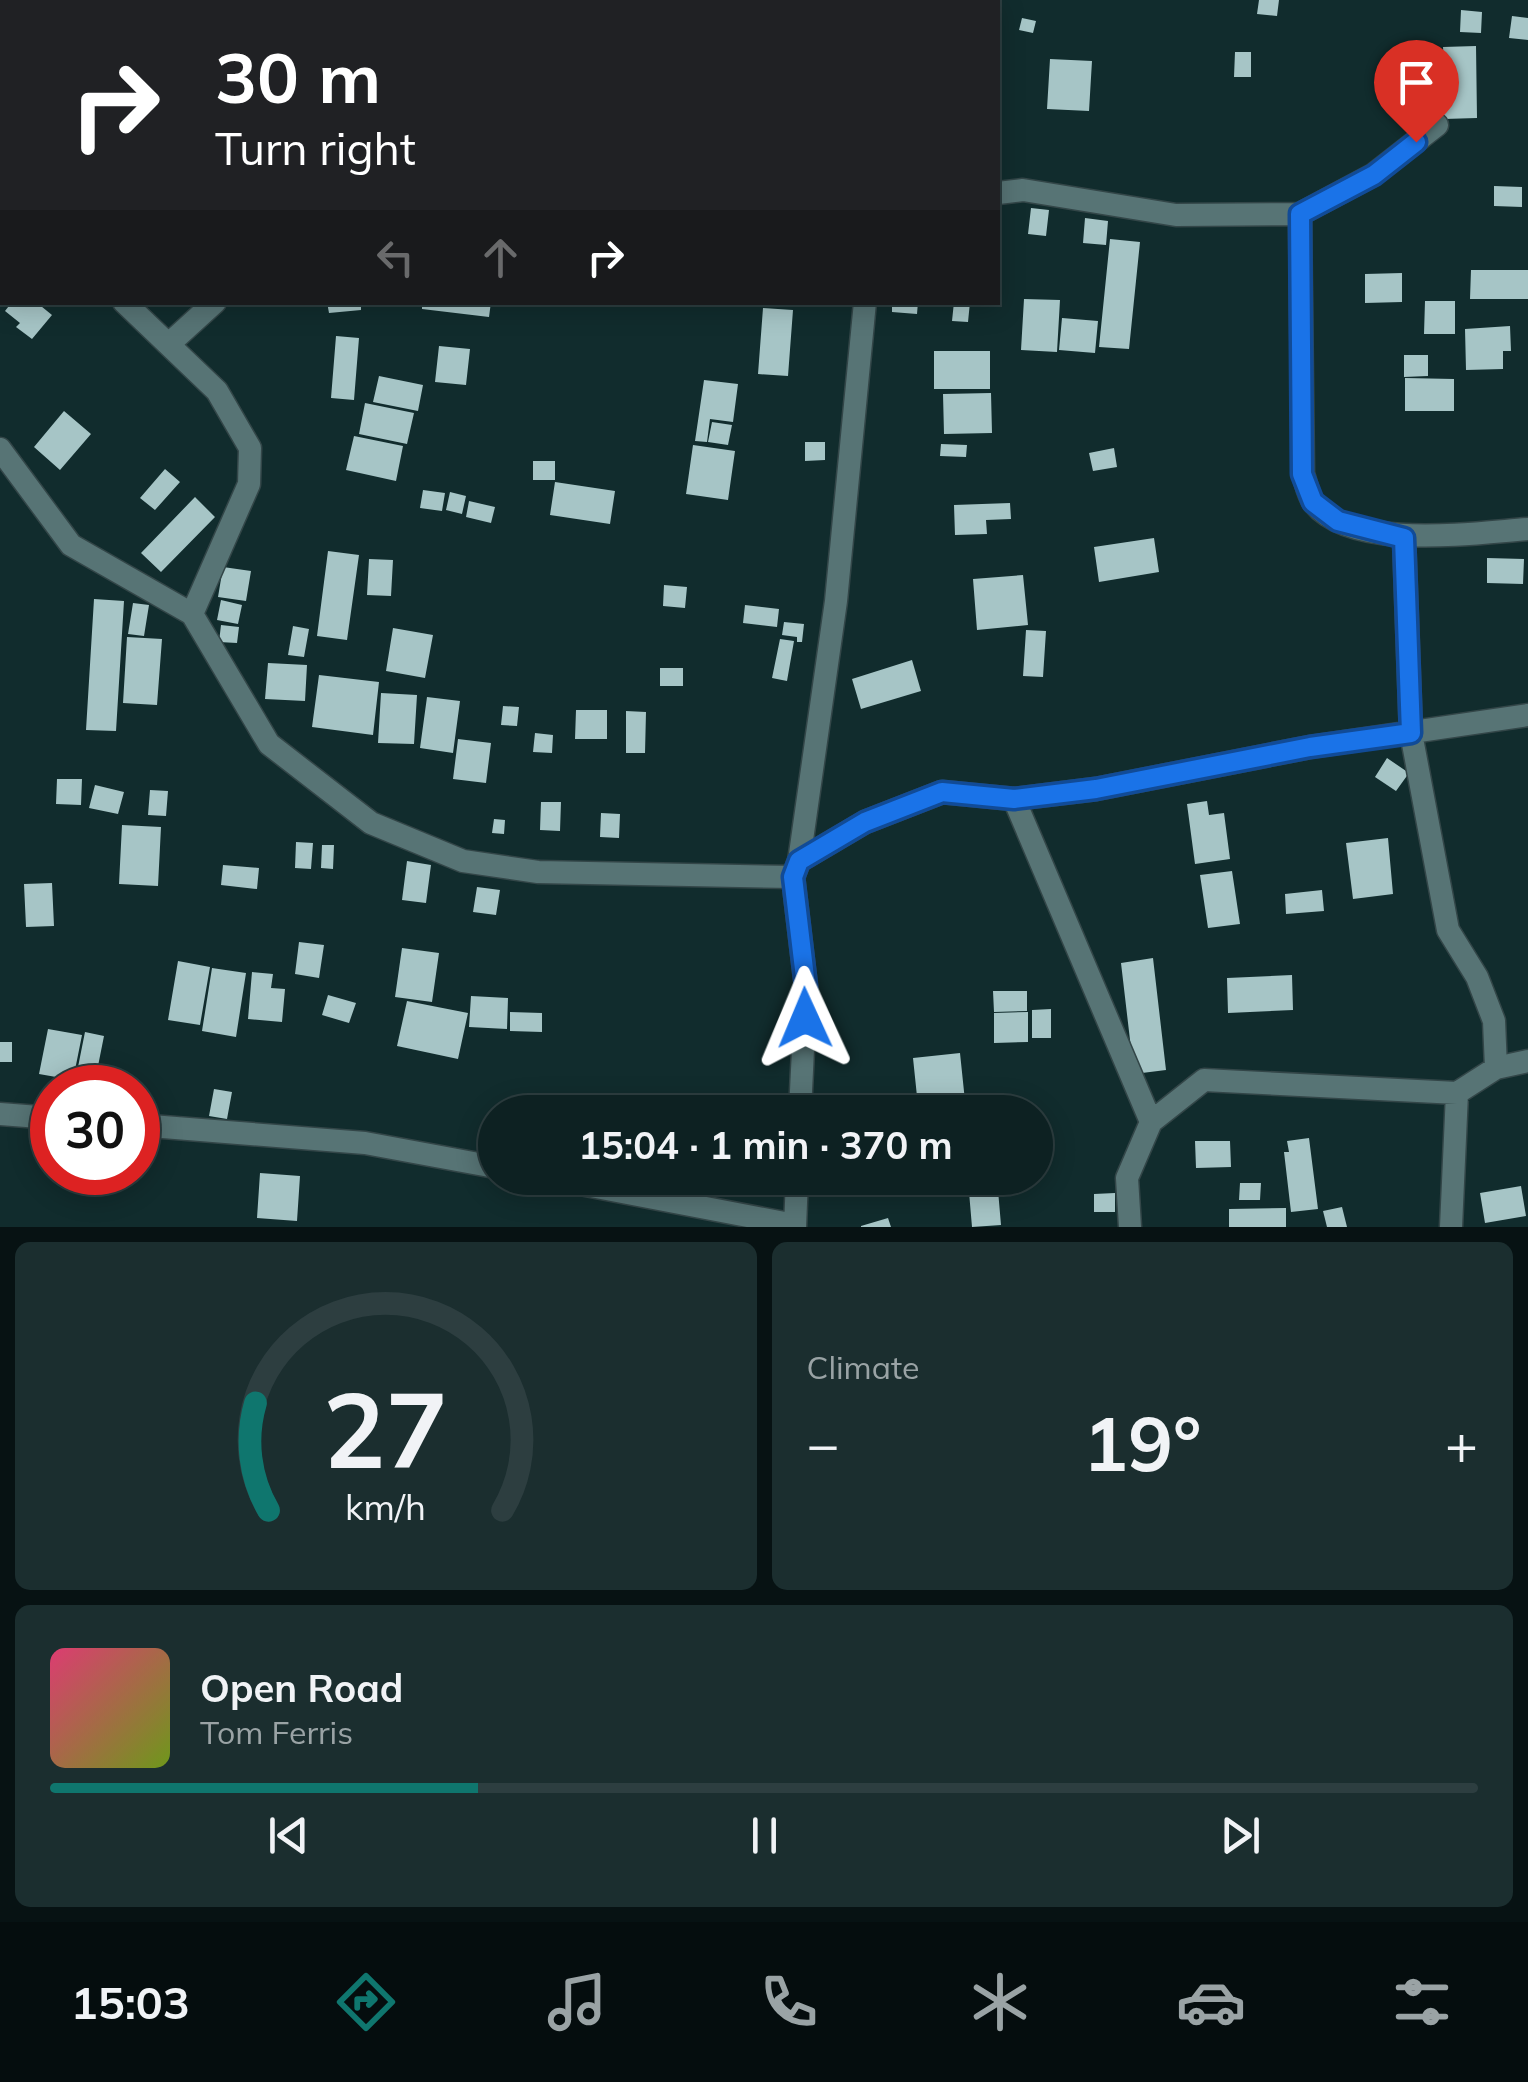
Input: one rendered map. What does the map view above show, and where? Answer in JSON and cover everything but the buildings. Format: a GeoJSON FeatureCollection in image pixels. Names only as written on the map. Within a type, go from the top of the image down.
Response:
{"type":"FeatureCollection","features":[{"type":"Feature","properties":{"kind":"street"},"geometry":{"type":"LineString","coordinates":[[1000,193],[1022,190],[1176,215],[1300,214],[1374,175],[1437,125]]}},
{"type":"Feature","properties":{"kind":"street"},"geometry":{"type":"LineString","coordinates":[[1300,214],[1302,474],[1313,502],[1338,521],[1404,538],[1528,529]]}},
{"type":"Feature","properties":{"kind":"street"},"geometry":{"type":"LineString","coordinates":[[127,305],[217,390],[250,448],[249,484],[192,614]]}},
{"type":"Feature","properties":{"kind":"street"},"geometry":{"type":"LineString","coordinates":[[170,343],[212,305]]}},
{"type":"Feature","properties":{"kind":"street"},"geometry":{"type":"LineString","coordinates":[[801,1095],[806,986],[796,869],[836,601],[865,305]]}},
{"type":"Feature","properties":{"kind":"street"},"geometry":{"type":"LineString","coordinates":[[0,449],[71,546],[192,614],[269,744],[371,822],[462,861],[538,872],[796,869],[865,822],[942,792],[1014,799],[1096,789],[1310,747],[1528,715]]}},
{"type":"Feature","properties":{"kind":"street"},"geometry":{"type":"LineString","coordinates":[[1404,538],[1411,733],[1448,930],[1477,977],[1494,1021],[1496,1068]]}},
{"type":"Feature","properties":{"kind":"street"},"geometry":{"type":"LineString","coordinates":[[1014,799],[1151,1122]]}},
{"type":"Feature","properties":{"kind":"street"},"geometry":{"type":"LineString","coordinates":[[1130,1227],[1127,1178],[1151,1122],[1204,1080],[1458,1093],[1496,1068],[1528,1061]]}},
{"type":"Feature","properties":{"kind":"street"},"geometry":{"type":"LineString","coordinates":[[1451,1227],[1458,1093]]}},
{"type":"Feature","properties":{"kind":"street"},"geometry":{"type":"LineString","coordinates":[[0,1114],[30,1116]]}},
{"type":"Feature","properties":{"kind":"street"},"geometry":{"type":"LineString","coordinates":[[160,1127],[364,1144],[478,1164]]}},
{"type":"Feature","properties":{"kind":"street"},"geometry":{"type":"LineString","coordinates":[[636,1195],[795,1226],[796,1195]]}},
{"type":"Feature","properties":{"kind":"route"},"geometry":{"type":"LineString","coordinates":[[805,1018],[806,986],[793,877],[799,861],[865,822],[942,792],[1014,799],[1096,789],[1310,747],[1411,733],[1404,538],[1338,521],[1313,502],[1302,474],[1300,214],[1374,175],[1416,142]]}}]}
